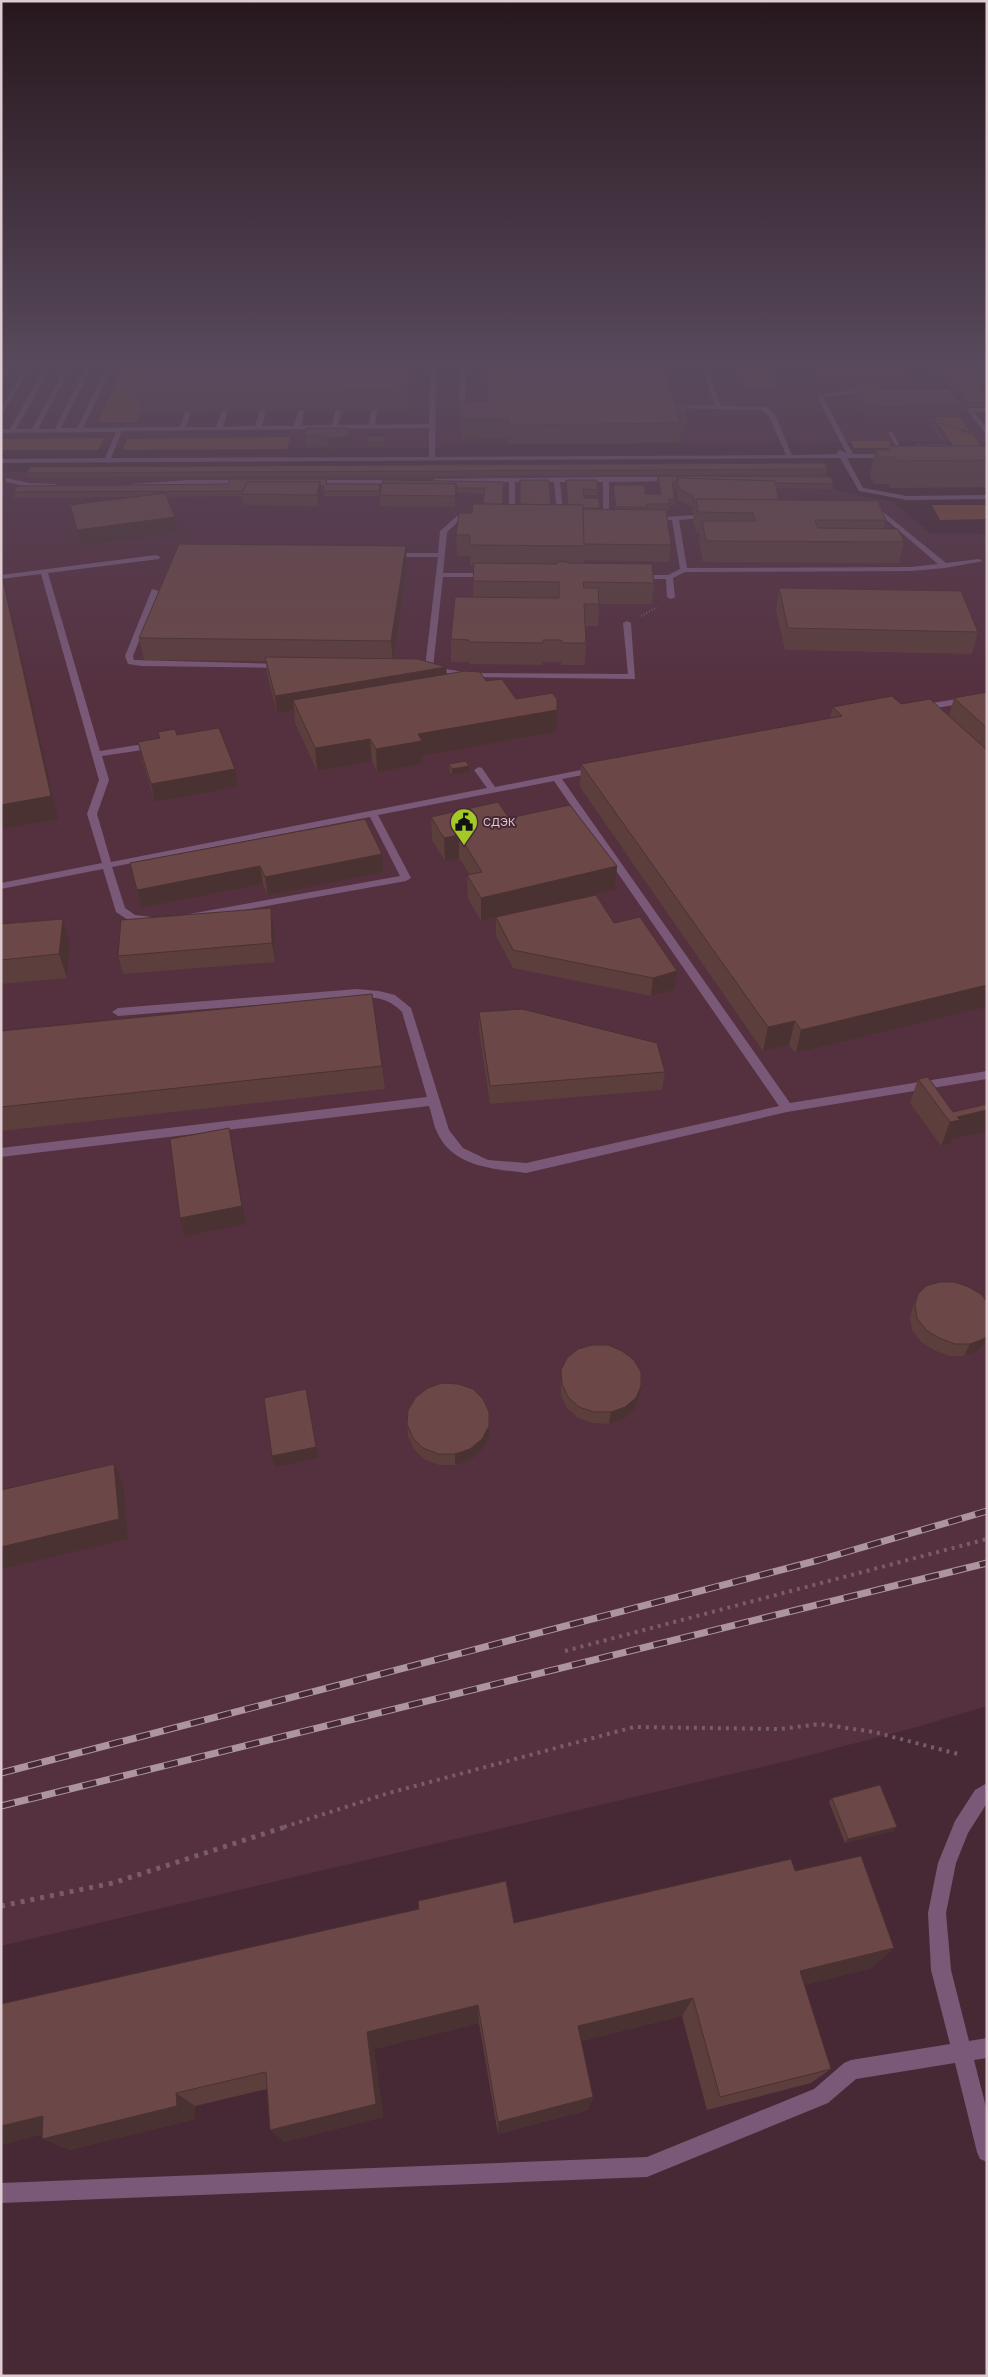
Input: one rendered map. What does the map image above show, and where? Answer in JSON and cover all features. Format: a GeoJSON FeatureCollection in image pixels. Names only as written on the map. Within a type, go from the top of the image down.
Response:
{"type":"FeatureCollection","features":[{"type":"Feature","properties":{"kind":"street"},"geometry":{"type":"LineString","coordinates":[[1,479],[29,485],[62,486]]}},
{"type":"Feature","properties":{"kind":"street"},"geometry":{"type":"LineString","coordinates":[[606,479],[606,512]]}},
{"type":"Feature","properties":{"kind":"street"},"geometry":{"type":"LineString","coordinates":[[424,482],[685,479]]}},
{"type":"Feature","properties":{"kind":"street"},"geometry":{"type":"LineString","coordinates":[[855,479],[877,514],[945,566]]}},
{"type":"Feature","properties":{"kind":"street"},"geometry":{"type":"LineString","coordinates":[[557,480],[558,515],[567,518]]}},
{"type":"Feature","properties":{"kind":"street"},"geometry":{"type":"LineString","coordinates":[[512,481],[512,516]]}},
{"type":"Feature","properties":{"kind":"street"},"geometry":{"type":"LineString","coordinates":[[129,486],[188,482],[257,482]]}},
{"type":"Feature","properties":{"kind":"street"},"geometry":{"type":"LineString","coordinates":[[306,482],[404,482]]}},
{"type":"Feature","properties":{"kind":"street"},"geometry":{"type":"LineString","coordinates":[[861,490],[907,498],[987,497]]}},
{"type":"Feature","properties":{"kind":"street"},"geometry":{"type":"LineString","coordinates":[[645,518],[675,519],[696,516],[724,516]]}},
{"type":"Feature","properties":{"kind":"street"},"geometry":{"type":"LineString","coordinates":[[428,669],[444,531],[459,517],[478,517]]}},
{"type":"Feature","properties":{"kind":"street"},"geometry":{"type":"LineString","coordinates":[[596,518],[616,518]]}},
{"type":"Feature","properties":{"kind":"street"},"geometry":{"type":"LineString","coordinates":[[675,519],[684,570]]}},
{"type":"Feature","properties":{"kind":"street"},"geometry":{"type":"LineString","coordinates":[[382,554],[441,555]]}},
{"type":"Feature","properties":{"kind":"street"},"geometry":{"type":"LineString","coordinates":[[1,576],[156,557]]}},
{"type":"Feature","properties":{"kind":"street"},"geometry":{"type":"LineString","coordinates":[[629,577],[668,577],[684,570],[912,569],[979,561]]}},
{"type":"Feature","properties":{"kind":"street"},"geometry":{"type":"LineString","coordinates":[[44,571],[104,780],[92,814],[120,910],[132,918],[152,921],[171,919],[406,878],[372,814]]}},
{"type":"Feature","properties":{"kind":"street"},"geometry":{"type":"LineString","coordinates":[[439,575],[499,576]]}},
{"type":"Feature","properties":{"kind":"street"},"geometry":{"type":"LineString","coordinates":[[668,577],[671,597]]}},
{"type":"Feature","properties":{"kind":"street"},"geometry":{"type":"LineString","coordinates":[[155,591],[129,656],[131,662],[142,664],[290,667]]}},
{"type":"Feature","properties":{"kind":"street"},"geometry":{"type":"LineString","coordinates":[[409,668],[471,675],[632,677],[627,623]]}},
{"type":"Feature","properties":{"kind":"street"},"geometry":{"type":"LineString","coordinates":[[909,710],[932,710],[987,696]]}},
{"type":"Feature","properties":{"kind":"street"},"geometry":{"type":"LineString","coordinates":[[97,754],[161,744]]}},
{"type":"Feature","properties":{"kind":"street"},"geometry":{"type":"LineString","coordinates":[[1,886],[605,768]]}},
{"type":"Feature","properties":{"kind":"street"},"geometry":{"type":"LineString","coordinates":[[479,770],[493,790]]}},
{"type":"Feature","properties":{"kind":"street"},"geometry":{"type":"LineString","coordinates":[[556,778],[787,1108]]}},
{"type":"Feature","properties":{"kind":"street"},"geometry":{"type":"LineString","coordinates":[[118,1012],[357,993],[378,994],[398,999],[407,1011],[432,1101],[443,1132],[459,1151],[486,1164],[526,1168],[787,1108],[987,1075]]}},
{"type":"Feature","properties":{"kind":"street"},"geometry":{"type":"LineString","coordinates":[[1,1153],[432,1101]]}},
{"type":"Feature","properties":{"kind":"street"},"geometry":{"type":"LineString","coordinates":[[987,1792],[982,1796],[961,1828],[947,1863],[937,1913],[941,1970],[987,2152]]}},
{"type":"Feature","properties":{"kind":"street"},"geometry":{"type":"LineString","coordinates":[[1,2192],[647,2167],[821,2096],[851,2070],[987,2048]]}},
{"type":"Feature","properties":{"kind":"path"},"geometry":{"type":"LineString","coordinates":[[627,623],[654,610],[659,603],[671,597]]}},
{"type":"Feature","properties":{"kind":"path"},"geometry":{"type":"LineString","coordinates":[[565,1651],[987,1539]]}},
{"type":"Feature","properties":{"kind":"path"},"geometry":{"type":"LineString","coordinates":[[1,1906],[113,1883],[389,1792],[634,1727],[780,1729],[820,1724],[874,1732],[958,1754]]}},
{"type":"Feature","properties":{"kind":"shaded area"},"geometry":{"type":"Polygon","coordinates":[[[1,479],[829,479],[834,490],[893,502],[930,533],[987,534],[987,1706],[917,1727],[787,1761],[1,1946],[1,479]]]}},
{"type":"Feature","properties":{"kind":"shaded area"},"geometry":{"type":"Polygon","coordinates":[[[932,505],[987,505],[987,519],[940,520],[932,505]]]}},
{"type":"Feature","properties":{"kind":"building"},"geometry":{"type":"Polygon","coordinates":[[[230,479],[327,479],[326,484],[380,484],[379,491],[324,491],[324,486],[321,486],[320,482],[247,482],[243,491],[13,492],[17,486],[228,484],[230,479]]]}},
{"type":"Feature","properties":{"kind":"building"},"geometry":{"type":"Polygon","coordinates":[[[658,479],[677,479],[676,482],[672,482],[675,499],[669,499],[670,504],[646,504],[647,507],[616,507],[613,485],[644,485],[646,494],[661,494],[658,479]]]}},
{"type":"Feature","properties":{"kind":"building"},"geometry":{"type":"Polygon","coordinates":[[[677,479],[775,481],[779,500],[696,499],[694,502],[693,496],[679,489],[677,479]]]}},
{"type":"Feature","properties":{"kind":"building"},"geometry":{"type":"Polygon","coordinates":[[[707,479],[832,479],[833,484],[775,483],[775,481],[707,479]]]}},
{"type":"Feature","properties":{"kind":"building"},"geometry":{"type":"Polygon","coordinates":[[[383,480],[504,482],[502,504],[483,504],[485,488],[457,488],[456,484],[382,483],[383,480]]]}},
{"type":"Feature","properties":{"kind":"building"},"geometry":{"type":"Polygon","coordinates":[[[520,480],[549,480],[551,505],[520,504],[520,480]]]}},
{"type":"Feature","properties":{"kind":"building"},"geometry":{"type":"Polygon","coordinates":[[[566,480],[597,480],[598,490],[583,489],[584,498],[599,498],[600,508],[583,508],[583,505],[568,505],[566,480]]]}},
{"type":"Feature","properties":{"kind":"building"},"geometry":{"type":"Polygon","coordinates":[[[247,482],[320,482],[317,495],[242,494],[247,482]]]}},
{"type":"Feature","properties":{"kind":"building"},"geometry":{"type":"Polygon","coordinates":[[[382,483],[456,484],[455,496],[380,495],[382,483]]]}},
{"type":"Feature","properties":{"kind":"building"},"geometry":{"type":"Polygon","coordinates":[[[165,493],[175,517],[77,530],[70,505],[165,493]]]}},
{"type":"Feature","properties":{"kind":"building"},"geometry":{"type":"Polygon","coordinates":[[[696,499],[878,501],[886,520],[815,520],[818,528],[898,529],[904,542],[706,541],[702,521],[755,521],[753,513],[698,512],[696,499]]]}},
{"type":"Feature","properties":{"kind":"building"},"geometry":{"type":"Polygon","coordinates":[[[473,504],[583,505],[585,546],[470,545],[470,535],[456,535],[459,513],[472,513],[473,504]]]}},
{"type":"Feature","properties":{"kind":"building"},"geometry":{"type":"Polygon","coordinates":[[[583,509],[666,510],[671,545],[584,544],[583,509]]]}},
{"type":"Feature","properties":{"kind":"building"},"geometry":{"type":"Polygon","coordinates":[[[179,544],[406,546],[391,641],[139,638],[179,544]]]}},
{"type":"Feature","properties":{"kind":"building"},"geometry":{"type":"Polygon","coordinates":[[[557,561],[568,563],[652,564],[654,583],[583,582],[584,588],[598,588],[599,604],[584,604],[586,643],[562,643],[561,640],[543,640],[543,643],[469,642],[469,640],[451,639],[455,597],[559,598],[559,582],[473,581],[474,563],[557,564],[557,561]]]}},
{"type":"Feature","properties":{"kind":"building"},"geometry":{"type":"Polygon","coordinates":[[[1,571],[51,796],[1,805],[1,571]]]}},
{"type":"Feature","properties":{"kind":"building"},"geometry":{"type":"Polygon","coordinates":[[[779,588],[961,591],[978,632],[788,628],[779,588]]]}},
{"type":"Feature","properties":{"kind":"building"},"geometry":{"type":"Polygon","coordinates":[[[265,657],[418,659],[446,667],[275,696],[265,657]]]}},
{"type":"Feature","properties":{"kind":"building"},"geometry":{"type":"Polygon","coordinates":[[[465,671],[480,672],[486,681],[502,679],[516,699],[552,693],[557,699],[557,710],[418,734],[422,741],[376,749],[370,739],[315,748],[293,700],[465,671]]]}},
{"type":"Feature","properties":{"kind":"building"},"geometry":{"type":"Polygon","coordinates":[[[987,692],[987,728],[954,698],[987,692]]]}},
{"type":"Feature","properties":{"kind":"building"},"geometry":{"type":"Polygon","coordinates":[[[892,696],[901,704],[930,699],[987,750],[987,985],[801,1030],[795,1021],[768,1027],[581,764],[842,716],[833,707],[892,696]]]}},
{"type":"Feature","properties":{"kind":"building"},"geometry":{"type":"Polygon","coordinates":[[[219,728],[235,769],[151,784],[138,742],[160,738],[158,732],[175,729],[177,735],[219,728]]]}},
{"type":"Feature","properties":{"kind":"building"},"geometry":{"type":"Polygon","coordinates":[[[466,761],[469,766],[452,769],[449,764],[466,761]]]}},
{"type":"Feature","properties":{"kind":"building"},"geometry":{"type":"Polygon","coordinates":[[[498,802],[509,818],[570,805],[617,866],[481,898],[467,875],[482,872],[459,835],[444,838],[431,817],[498,802]]]}},
{"type":"Feature","properties":{"kind":"building"},"geometry":{"type":"Polygon","coordinates":[[[365,819],[382,854],[265,877],[260,866],[137,890],[130,863],[365,819]]]}},
{"type":"Feature","properties":{"kind":"building"},"geometry":{"type":"Polygon","coordinates":[[[596,895],[614,923],[640,917],[677,971],[653,978],[513,950],[496,917],[596,895]]]}},
{"type":"Feature","properties":{"kind":"building"},"geometry":{"type":"Polygon","coordinates":[[[271,908],[272,943],[118,956],[121,920],[271,908]]]}},
{"type":"Feature","properties":{"kind":"building"},"geometry":{"type":"Polygon","coordinates":[[[63,919],[59,954],[1,960],[1,924],[63,919]]]}},
{"type":"Feature","properties":{"kind":"building"},"geometry":{"type":"Polygon","coordinates":[[[372,994],[382,1066],[1,1107],[1,1031],[372,994]]]}},
{"type":"Feature","properties":{"kind":"building"},"geometry":{"type":"Polygon","coordinates":[[[522,1009],[657,1043],[665,1072],[490,1086],[479,1012],[522,1009]]]}},
{"type":"Feature","properties":{"kind":"building"},"geometry":{"type":"Polygon","coordinates":[[[928,1077],[953,1112],[987,1104],[987,1110],[957,1117],[960,1120],[950,1122],[918,1079],[928,1077]]]}},
{"type":"Feature","properties":{"kind":"building"},"geometry":{"type":"Polygon","coordinates":[[[229,1128],[242,1206],[180,1218],[170,1139],[229,1128]]]}},
{"type":"Feature","properties":{"kind":"building"},"geometry":{"type":"Polygon","coordinates":[[[939,1282],[954,1282],[969,1287],[982,1295],[987,1302],[987,1336],[970,1344],[955,1344],[939,1338],[926,1330],[917,1318],[915,1305],[918,1294],[926,1286],[939,1282]]]}},
{"type":"Feature","properties":{"kind":"building"},"geometry":{"type":"Polygon","coordinates":[[[592,1345],[608,1345],[622,1351],[634,1360],[641,1372],[641,1386],[636,1398],[625,1407],[611,1412],[594,1412],[579,1407],[568,1397],[562,1384],[561,1370],[567,1358],[578,1349],[592,1345]]]}},
{"type":"Feature","properties":{"kind":"building"},"geometry":{"type":"Polygon","coordinates":[[[442,1383],[458,1384],[473,1389],[483,1399],[489,1412],[489,1426],[482,1439],[470,1449],[455,1454],[438,1454],[423,1448],[413,1438],[407,1424],[408,1410],[416,1397],[428,1388],[442,1383]]]}},
{"type":"Feature","properties":{"kind":"building"},"geometry":{"type":"Polygon","coordinates":[[[306,1389],[316,1447],[272,1456],[264,1398],[306,1389]]]}},
{"type":"Feature","properties":{"kind":"building"},"geometry":{"type":"Polygon","coordinates":[[[114,1464],[119,1519],[1,1547],[1,1490],[114,1464]]]}},
{"type":"Feature","properties":{"kind":"building"},"geometry":{"type":"Polygon","coordinates":[[[880,1785],[897,1827],[848,1839],[832,1798],[880,1785]]]}},
{"type":"Feature","properties":{"kind":"building"},"geometry":{"type":"Polygon","coordinates":[[[861,1856],[894,1948],[800,1971],[831,2069],[720,2097],[693,1998],[578,2026],[593,2097],[498,2122],[478,2005],[367,2032],[376,2104],[270,2130],[266,2072],[176,2093],[177,2106],[42,2139],[43,2116],[1,2126],[1,2004],[419,1909],[418,1901],[506,1881],[514,1923],[791,1859],[795,1871],[861,1856]]]}},
{"type":"Feature","properties":{"kind":"railway"},"geometry":{"type":"LineString","coordinates":[[1,1773],[819,1560],[987,1511]]}},
{"type":"Feature","properties":{"kind":"railway"},"geometry":{"type":"LineString","coordinates":[[1,1806],[987,1563]]}},
{"type":"Feature","properties":{"kind":"place","name":"СДЭК"},"geometry":{"type":"Point","coordinates":[464,846]}}]}
